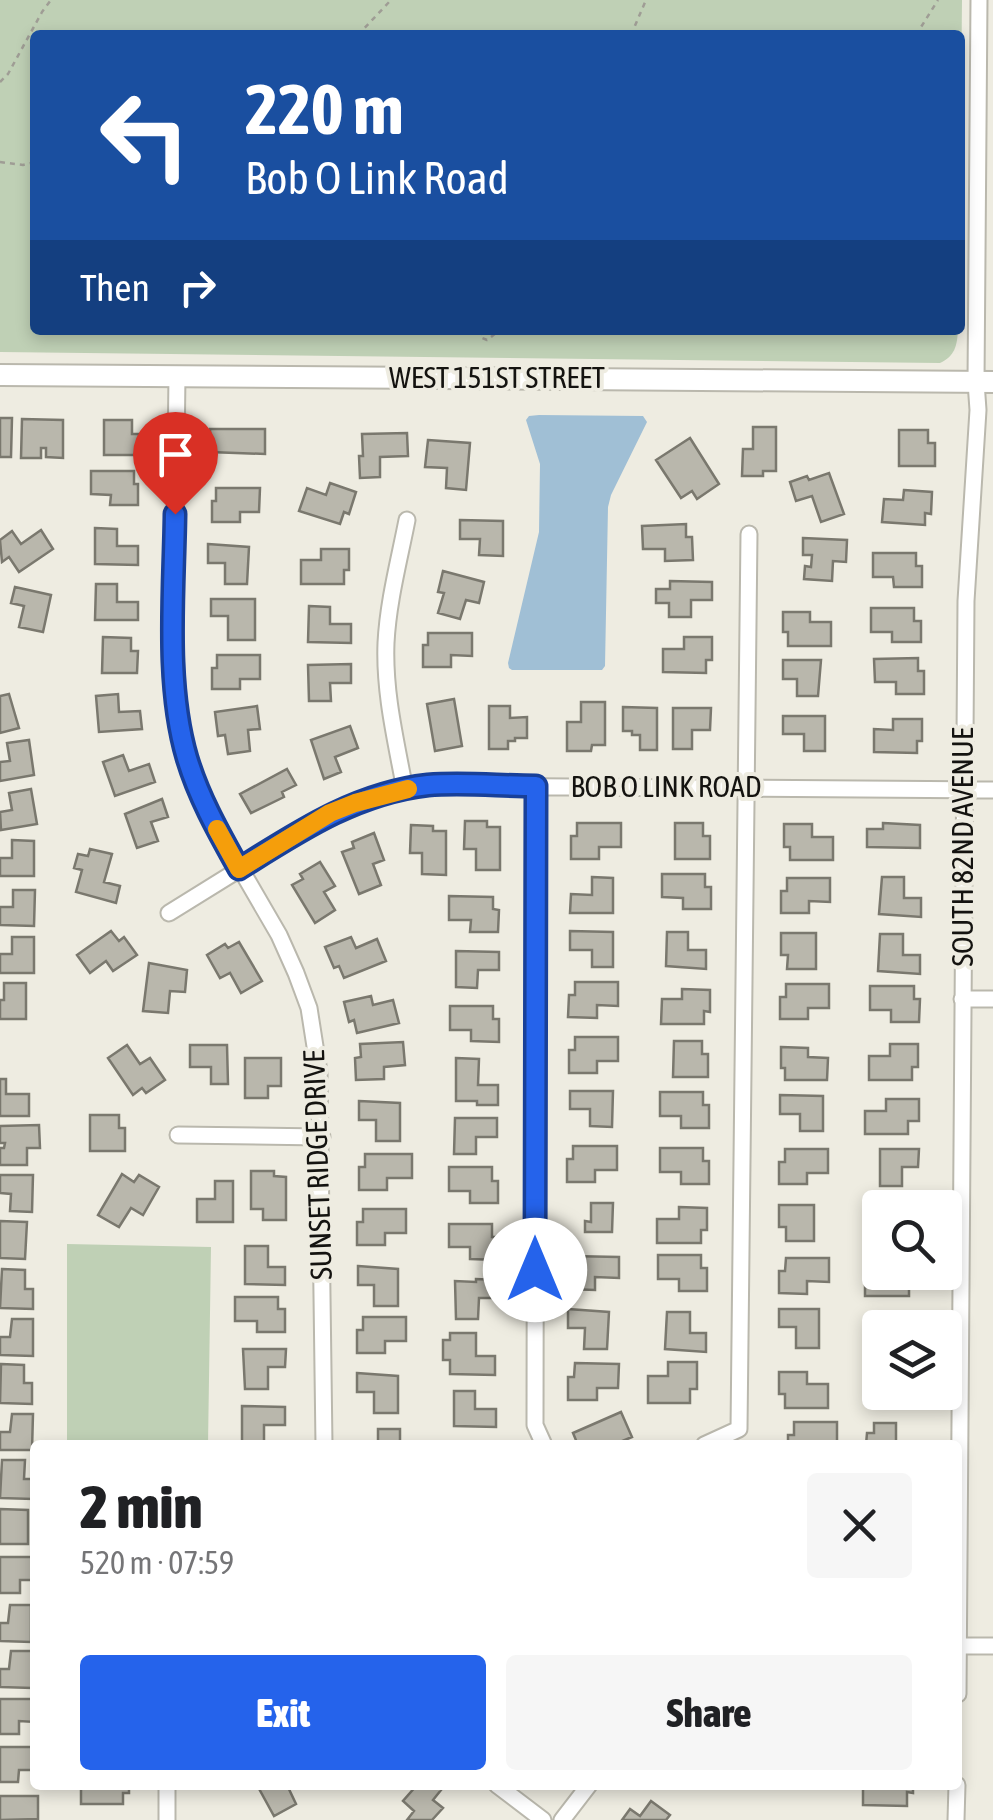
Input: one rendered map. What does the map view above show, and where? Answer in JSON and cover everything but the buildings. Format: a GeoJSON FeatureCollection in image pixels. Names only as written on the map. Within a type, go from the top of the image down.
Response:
{"type":"FeatureCollection","features":[{"type":"Feature","properties":{"kind":"street","name":"SOUTH 82ND AVENUE"},"geometry":{"type":"LineString","coordinates":[[959,1440],[966,602],[978,410],[984,382],[978,0]]}},
{"type":"Feature","properties":{"kind":"street","name":"WEST 151ST STREET"},"geometry":{"type":"LineString","coordinates":[[0,375],[984,382]]}},
{"type":"Feature","properties":{"kind":"street","name":"SUNSET RIDGE DRIVE"},"geometry":{"type":"LineString","coordinates":[[177,376],[176,703],[187,758],[207,812],[279,935],[309,1008],[319,1072],[322,1138],[324,1440]]}},
{"type":"Feature","properties":{"kind":"street"},"geometry":{"type":"LineString","coordinates":[[404,790],[390,705],[386,639],[407,520]]}},
{"type":"Feature","properties":{"kind":"street"},"geometry":{"type":"LineString","coordinates":[[715,1440],[739,1429],[749,534]]}},
{"type":"Feature","properties":{"kind":"street","name":"BOB O LINK ROAD"},"geometry":{"type":"LineString","coordinates":[[169,913],[330,813],[355,803],[428,786],[993,790]]}},
{"type":"Feature","properties":{"kind":"street"},"geometry":{"type":"LineString","coordinates":[[536,786],[535,1424],[542,1440]]}},
{"type":"Feature","properties":{"kind":"street"},"geometry":{"type":"LineString","coordinates":[[962,999],[993,1000]]}},
{"type":"Feature","properties":{"kind":"street"},"geometry":{"type":"LineString","coordinates":[[178,1135],[322,1138]]}},
{"type":"Feature","properties":{"kind":"street"},"geometry":{"type":"LineString","coordinates":[[962,1646],[993,1646]]}},
{"type":"Feature","properties":{"kind":"street"},"geometry":{"type":"LineString","coordinates":[[168,1790],[168,1820]]}},
{"type":"Feature","properties":{"kind":"street"},"geometry":{"type":"LineString","coordinates":[[504,1790],[544,1820]]}},
{"type":"Feature","properties":{"kind":"street"},"geometry":{"type":"LineString","coordinates":[[562,1820],[585,1790]]}},
{"type":"Feature","properties":{"kind":"street"},"geometry":{"type":"LineString","coordinates":[[956,1790],[956,1820]]}},
{"type":"Feature","properties":{"kind":"path"},"geometry":{"type":"LineString","coordinates":[[34,30],[51,0]]}},
{"type":"Feature","properties":{"kind":"path"},"geometry":{"type":"LineString","coordinates":[[363,30],[391,0]]}},
{"type":"Feature","properties":{"kind":"path"},"geometry":{"type":"LineString","coordinates":[[633,30],[646,0]]}},
{"type":"Feature","properties":{"kind":"path"},"geometry":{"type":"LineString","coordinates":[[919,30],[938,0]]}},
{"type":"Feature","properties":{"kind":"path"},"geometry":{"type":"LineString","coordinates":[[0,82],[30,36]]}},
{"type":"Feature","properties":{"kind":"path"},"geometry":{"type":"LineString","coordinates":[[0,162],[30,163]]}},
{"type":"Feature","properties":{"kind":"green space"},"geometry":{"type":"Polygon","coordinates":[[[0,0],[962,0],[962,30],[30,30],[30,335],[957,335],[952,354],[940,363],[0,352],[0,0]]]}},
{"type":"Feature","properties":{"kind":"green space"},"geometry":{"type":"Polygon","coordinates":[[[67,1244],[211,1247],[208,1440],[67,1440],[67,1244]]]}},
{"type":"Feature","properties":{"kind":"water"},"geometry":{"type":"Polygon","coordinates":[[[539,415],[643,416],[647,422],[608,507],[602,670],[509,668],[539,532],[540,464],[526,420],[539,415]]]}},
{"type":"Feature","properties":{"kind":"slow traffic"},"geometry":{"type":"LineString","coordinates":[[217,829],[239,869],[330,813],[408,789]]}},
{"type":"Feature","properties":{"kind":"route"},"geometry":{"type":"LineString","coordinates":[[175,514],[175,687],[180,731],[207,812],[239,869],[310,824],[355,803],[428,786],[536,786],[535,1270]]}}]}
